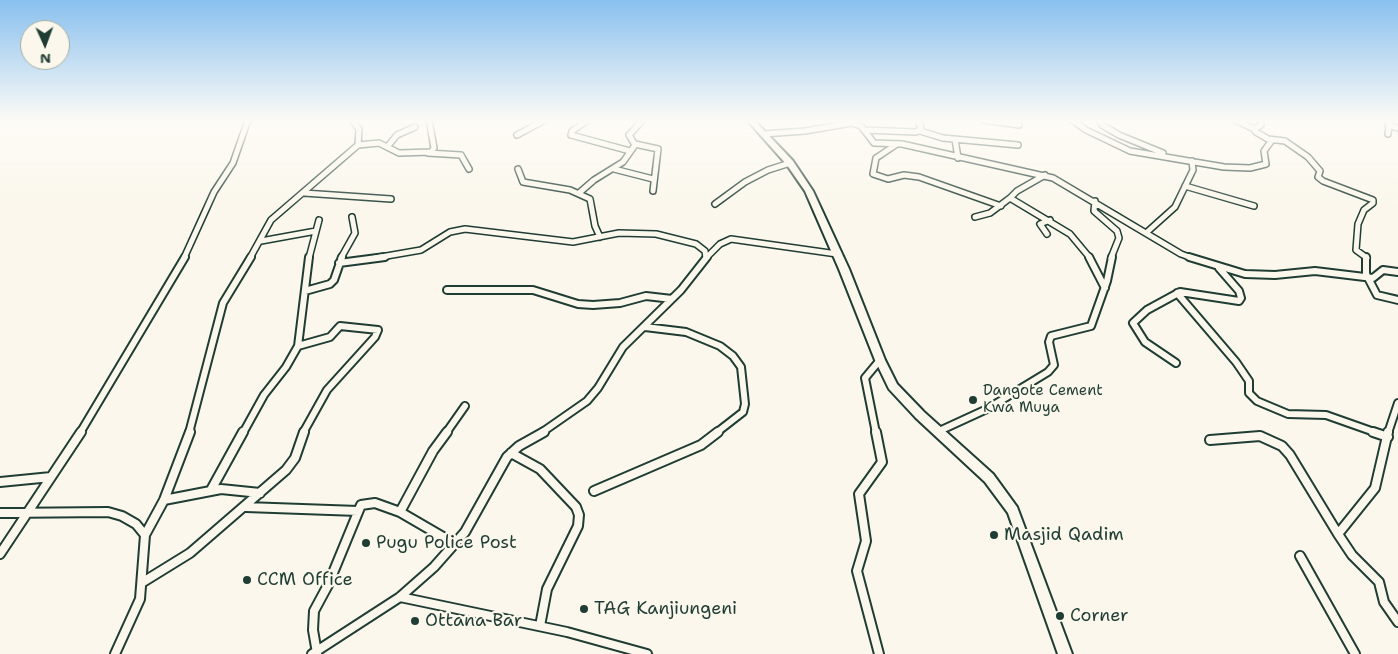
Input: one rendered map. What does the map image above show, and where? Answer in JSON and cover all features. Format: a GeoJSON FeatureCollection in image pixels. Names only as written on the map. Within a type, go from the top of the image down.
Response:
{"type":"FeatureCollection","features":[{"type":"Feature","properties":{"kind":"main road"},"geometry":{"type":"LineString","coordinates":[[778,151],[790,163],[814,199],[886,374],[900,394],[938,432],[989,478],[1013,511],[1065,654]]}},
{"type":"Feature","properties":{"kind":"street"},"geometry":{"type":"LineString","coordinates":[[0,554],[102,398],[193,242],[214,192],[233,163],[237,151]]}},
{"type":"Feature","properties":{"kind":"street"},"geometry":{"type":"LineString","coordinates":[[115,654],[140,599],[143,582],[145,535],[164,500],[194,422],[210,347],[223,303],[261,241],[271,220],[351,151]]}},
{"type":"Feature","properties":{"kind":"street"},"geometry":{"type":"LineString","coordinates":[[391,151],[399,153],[461,156],[469,169]]}},
{"type":"Feature","properties":{"kind":"street"},"geometry":{"type":"LineString","coordinates":[[427,153],[430,151]]}},
{"type":"Feature","properties":{"kind":"street"},"geometry":{"type":"LineString","coordinates":[[579,193],[594,180],[623,162],[630,152],[625,151]]}},
{"type":"Feature","properties":{"kind":"street"},"geometry":{"type":"LineString","coordinates":[[653,191],[658,151]]}},
{"type":"Feature","properties":{"kind":"street"},"geometry":{"type":"LineString","coordinates":[[887,151],[876,158],[873,174],[888,179],[904,175],[922,178],[1001,206]]}},
{"type":"Feature","properties":{"kind":"street"},"geometry":{"type":"LineString","coordinates":[[925,151],[1059,180],[1181,254],[1218,268],[1260,275],[1315,271],[1368,278],[1377,276],[1383,270],[1398,272]]}},
{"type":"Feature","properties":{"kind":"street"},"geometry":{"type":"LineString","coordinates":[[957,151],[958,158]]}},
{"type":"Feature","properties":{"kind":"street"},"geometry":{"type":"LineString","coordinates":[[1129,151],[1224,167],[1250,168],[1267,162],[1264,151]]}},
{"type":"Feature","properties":{"kind":"street"},"geometry":{"type":"LineString","coordinates":[[1156,151],[1172,157]]}},
{"type":"Feature","properties":{"kind":"street"},"geometry":{"type":"LineString","coordinates":[[1300,151],[1308,156],[1319,170],[1318,177],[1322,181],[1374,200],[1364,210],[1356,233],[1356,250],[1367,258],[1365,268],[1368,278],[1379,296],[1398,300]]}},
{"type":"Feature","properties":{"kind":"street"},"geometry":{"type":"LineString","coordinates":[[1146,233],[1175,207],[1193,170],[1192,161]]}},
{"type":"Feature","properties":{"kind":"street"},"geometry":{"type":"LineString","coordinates":[[715,204],[745,182],[768,170],[790,163]]}},
{"type":"Feature","properties":{"kind":"street"},"geometry":{"type":"LineString","coordinates":[[518,169],[521,179],[526,183],[565,188],[579,193],[593,202],[595,226],[600,237]]}},
{"type":"Feature","properties":{"kind":"street"},"geometry":{"type":"LineString","coordinates":[[614,169],[653,179]]}},
{"type":"Feature","properties":{"kind":"street"},"geometry":{"type":"LineString","coordinates":[[976,218],[990,213],[1017,192],[1045,176]]}},
{"type":"Feature","properties":{"kind":"street"},"geometry":{"type":"LineString","coordinates":[[1185,186],[1254,206]]}},
{"type":"Feature","properties":{"kind":"street"},"geometry":{"type":"LineString","coordinates":[[304,193],[391,199]]}},
{"type":"Feature","properties":{"kind":"street"},"geometry":{"type":"LineString","coordinates":[[1010,198],[1064,229],[1080,244],[1105,288]]}},
{"type":"Feature","properties":{"kind":"street"},"geometry":{"type":"LineString","coordinates":[[938,432],[987,409],[1048,372],[1054,365],[1049,342],[1050,337],[1091,326],[1105,288],[1118,235],[1114,228],[1094,211],[1095,201]]}},
{"type":"Feature","properties":{"kind":"street"},"geometry":{"type":"LineString","coordinates":[[305,291],[333,282],[355,233],[352,217]]}},
{"type":"Feature","properties":{"kind":"street"},"geometry":{"type":"LineString","coordinates":[[211,490],[264,395],[286,366],[298,346],[307,266],[319,220]]}},
{"type":"Feature","properties":{"kind":"street"},"geometry":{"type":"LineString","coordinates":[[1047,234],[1040,224],[1050,220]]}},
{"type":"Feature","properties":{"kind":"street"},"geometry":{"type":"LineString","coordinates":[[340,263],[421,250],[450,232],[465,229],[566,242],[581,242],[600,237],[637,232],[672,237],[696,244],[704,251],[707,257]]}},
{"type":"Feature","properties":{"kind":"street"},"geometry":{"type":"LineString","coordinates":[[261,241],[316,230]]}},
{"type":"Feature","properties":{"kind":"street"},"geometry":{"type":"LineString","coordinates":[[455,544],[400,512],[370,502],[361,506],[340,560],[314,611],[312,630],[315,653],[400,597],[434,567],[455,544],[476,515],[500,466],[510,453],[587,401],[598,388],[623,347],[672,299],[720,244],[731,239],[837,254]]}},
{"type":"Feature","properties":{"kind":"street"},"geometry":{"type":"LineString","coordinates":[[1176,362],[1145,342],[1132,324],[1146,310],[1177,293],[1188,292],[1239,301],[1241,298],[1239,291],[1218,268]]}},
{"type":"Feature","properties":{"kind":"street"},"geometry":{"type":"LineString","coordinates":[[447,290],[533,290],[578,304],[620,302],[646,296],[672,299]]}},
{"type":"Feature","properties":{"kind":"street"},"geometry":{"type":"LineString","coordinates":[[1177,293],[1236,362],[1249,381],[1249,393],[1257,401],[1282,412],[1326,415],[1388,437]]}},
{"type":"Feature","properties":{"kind":"street"},"geometry":{"type":"LineString","coordinates":[[143,582],[190,553],[246,507],[293,462],[302,436],[327,390],[350,362],[375,338],[378,330],[340,326],[330,337],[298,346]]}},
{"type":"Feature","properties":{"kind":"street"},"geometry":{"type":"LineString","coordinates":[[594,491],[628,475],[693,450],[743,412],[745,404],[742,367],[725,349],[686,332],[656,330],[644,327]]}},
{"type":"Feature","properties":{"kind":"street"},"geometry":{"type":"LineString","coordinates":[[879,654],[857,567],[866,541],[859,500],[860,490],[882,462],[865,378],[868,372],[880,360]]}},
{"type":"Feature","properties":{"kind":"street"},"geometry":{"type":"LineString","coordinates":[[1338,534],[1375,488],[1394,410],[1398,403]]}},
{"type":"Feature","properties":{"kind":"street"},"geometry":{"type":"LineString","coordinates":[[400,512],[433,451],[466,406]]}},
{"type":"Feature","properties":{"kind":"street"},"geometry":{"type":"LineString","coordinates":[[1210,440],[1260,436],[1282,446],[1290,455],[1352,555],[1379,582],[1384,602],[1398,622]]}},
{"type":"Feature","properties":{"kind":"street"},"geometry":{"type":"LineString","coordinates":[[510,453],[540,469],[576,507],[579,515],[578,526],[547,590],[540,626]]}},
{"type":"Feature","properties":{"kind":"street"},"geometry":{"type":"LineString","coordinates":[[0,482],[51,477]]}},
{"type":"Feature","properties":{"kind":"street"},"geometry":{"type":"LineString","coordinates":[[164,500],[211,490],[236,489],[260,493]]}},
{"type":"Feature","properties":{"kind":"street"},"geometry":{"type":"LineString","coordinates":[[246,507],[358,511]]}},
{"type":"Feature","properties":{"kind":"street"},"geometry":{"type":"LineString","coordinates":[[0,513],[108,512],[122,516],[136,524],[145,535]]}},
{"type":"Feature","properties":{"kind":"street"},"geometry":{"type":"LineString","coordinates":[[1300,556],[1355,654]]}},
{"type":"Feature","properties":{"kind":"street"},"geometry":{"type":"LineString","coordinates":[[400,597],[540,626],[647,654]]}},
{"type":"Feature","properties":{"kind":"place","name":"Dangote Cement Kwa Muya"},"geometry":{"type":"Point","coordinates":[973,400]}},
{"type":"Feature","properties":{"kind":"place","name":"Masjid Qadim"},"geometry":{"type":"Point","coordinates":[994,535]}},
{"type":"Feature","properties":{"kind":"place","name":"Pugu Police Post"},"geometry":{"type":"Point","coordinates":[366,543]}},
{"type":"Feature","properties":{"kind":"place","name":"CCM Office"},"geometry":{"type":"Point","coordinates":[247,580]}},
{"type":"Feature","properties":{"kind":"place","name":"TAG Kanjiungeni"},"geometry":{"type":"Point","coordinates":[584,609]}},
{"type":"Feature","properties":{"kind":"place","name":"Corner"},"geometry":{"type":"Point","coordinates":[1060,616]}},
{"type":"Feature","properties":{"kind":"place","name":"Ottana Bar"},"geometry":{"type":"Point","coordinates":[415,621]}}]}
